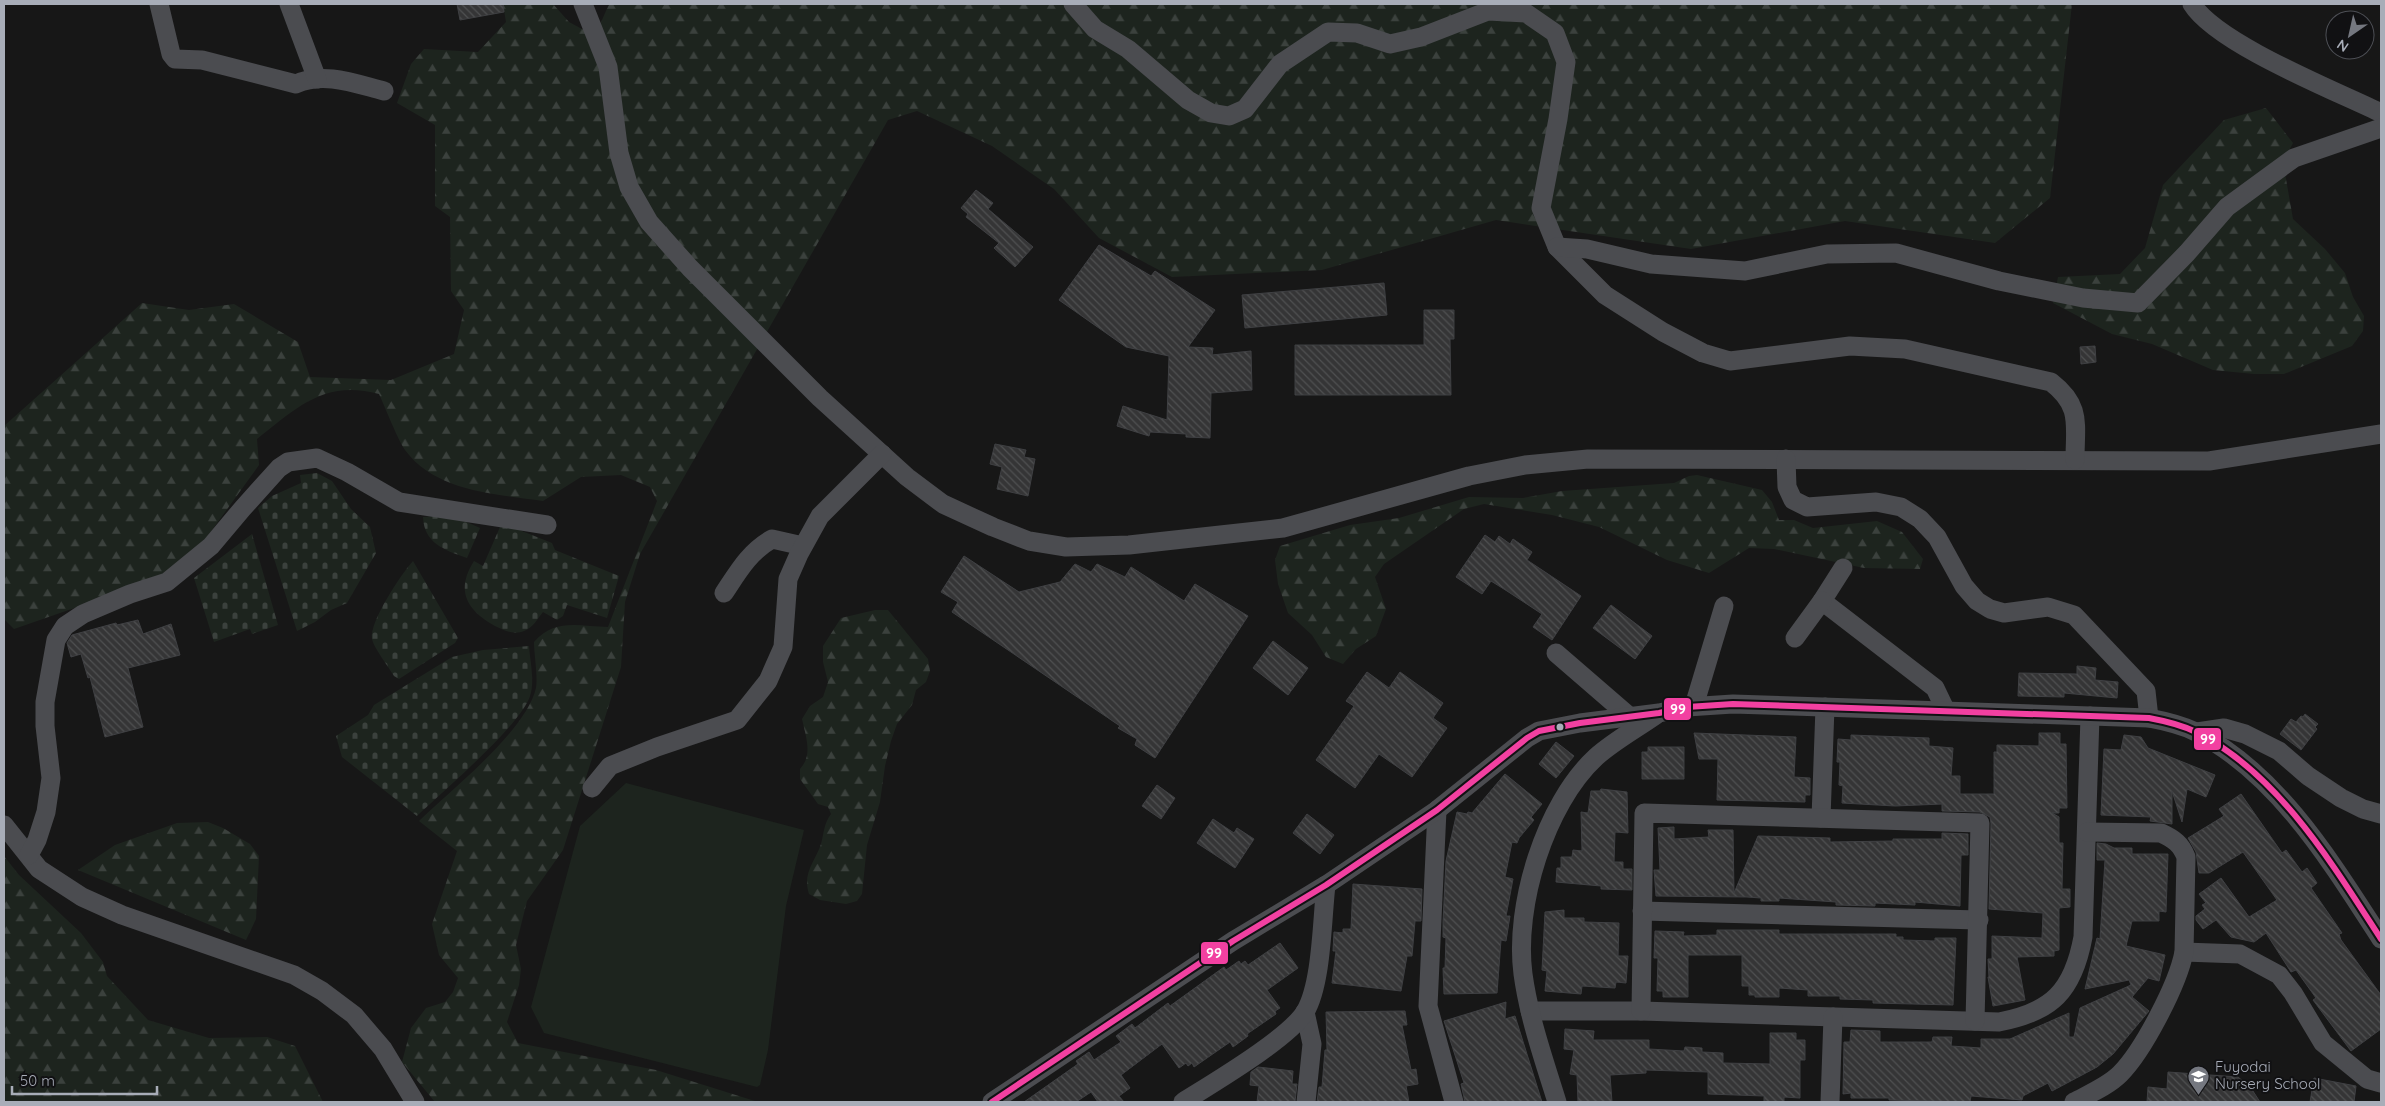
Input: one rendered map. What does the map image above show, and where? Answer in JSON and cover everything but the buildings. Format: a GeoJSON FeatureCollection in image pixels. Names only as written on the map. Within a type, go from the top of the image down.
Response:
{"type":"FeatureCollection","features":[{"type":"Feature","properties":{"kind":"street"},"geometry":{"type":"LineString","coordinates":[[159,4],[171,54],[175,58],[202,60],[296,84],[328,78],[384,91]]}},
{"type":"Feature","properties":{"kind":"street"},"geometry":{"type":"LineString","coordinates":[[289,4],[317,79]]}},
{"type":"Feature","properties":{"kind":"street"},"geometry":{"type":"LineString","coordinates":[[583,4],[608,67],[619,153],[629,187],[649,222],[690,268],[820,398],[908,478],[943,504],[993,528],[1029,541],[1066,547],[1129,545],[1283,528],[1469,476],[1525,465],[1588,459],[2209,461],[2381,434]]}},
{"type":"Feature","properties":{"kind":"street"},"geometry":{"type":"LineString","coordinates":[[1073,4],[1095,29],[1128,49],[1188,100],[1211,113],[1229,116],[1245,110],[1280,64],[1328,32],[1357,33],[1390,44],[1421,37],[1488,11],[1526,13],[1555,33],[1566,62],[1558,119],[1541,208],[1557,247],[1606,295],[1663,332],[1703,354],[1730,361],[1850,346],[1905,349],[2051,382],[2066,393],[2075,413],[2076,460]]}},
{"type":"Feature","properties":{"kind":"street"},"geometry":{"type":"LineString","coordinates":[[2192,4],[2227,36],[2263,56],[2381,113]]}},
{"type":"Feature","properties":{"kind":"street"},"geometry":{"type":"LineString","coordinates":[[1557,247],[1587,249],[1652,264],[1744,271],[1827,254],[1896,253],[1999,280],[2083,298],[2138,303],[2187,253],[2227,207],[2294,158],[2381,128]]}},
{"type":"Feature","properties":{"kind":"street"},"geometry":{"type":"LineString","coordinates":[[592,788],[610,766],[657,747],[737,720],[768,681],[783,647],[788,579],[803,546],[820,516],[882,454]]}},
{"type":"Feature","properties":{"kind":"street"},"geometry":{"type":"LineString","coordinates":[[29,855],[37,840],[46,812],[51,778],[45,726],[46,702],[56,640],[65,626],[83,614],[130,594],[167,582],[211,546],[278,468],[288,462],[317,458],[347,472],[399,502],[535,522],[547,526]]}},
{"type":"Feature","properties":{"kind":"street"},"geometry":{"type":"LineString","coordinates":[[1786,459],[1787,487],[1793,500],[1807,507],[1876,502],[1901,507],[1920,519],[1937,537],[1964,586],[1977,601],[1990,609],[2004,613],[2048,607],[2074,615],[2146,691],[2149,718]]}},
{"type":"Feature","properties":{"kind":"street"},"geometry":{"type":"LineString","coordinates":[[724,593],[759,546],[772,539],[803,546]]}},
{"type":"Feature","properties":{"kind":"street"},"geometry":{"type":"LineString","coordinates":[[1795,638],[1843,568]]}},
{"type":"Feature","properties":{"kind":"street"},"geometry":{"type":"LineString","coordinates":[[1822,601],[1935,688],[1946,711]]}},
{"type":"Feature","properties":{"kind":"street"},"geometry":{"type":"LineString","coordinates":[[1694,706],[1724,606]]}},
{"type":"Feature","properties":{"kind":"street"},"geometry":{"type":"LineString","coordinates":[[1556,653],[1630,717]]}},
{"type":"Feature","properties":{"kind":"street"},"geometry":{"type":"LineString","coordinates":[[992,1102],[1233,941],[1326,885],[1437,810],[1527,738],[1539,732],[1694,706],[1733,704],[1946,711],[2149,718],[2172,722],[2197,732],[2262,779],[2287,803],[2381,939]]}},
{"type":"Feature","properties":{"kind":"street"},"geometry":{"type":"LineString","coordinates":[[1821,818],[1825,707]]}},
{"type":"Feature","properties":{"kind":"street"},"geometry":{"type":"LineString","coordinates":[[1557,1102],[1530,1012],[1521,950],[1532,876],[1538,851],[1548,826],[1564,799],[1596,757],[1659,713]]}},
{"type":"Feature","properties":{"kind":"street"},"geometry":{"type":"LineString","coordinates":[[1530,1012],[1641,1011],[1998,1022],[2024,1017],[2046,1006],[2059,996],[2071,978],[2079,957],[2083,937],[2090,716]]}},
{"type":"Feature","properties":{"kind":"street"},"geometry":{"type":"LineString","coordinates":[[2197,732],[2224,728],[2244,734],[2279,751],[2308,776],[2341,798],[2363,809],[2381,814]]}},
{"type":"Feature","properties":{"kind":"street"},"geometry":{"type":"LineString","coordinates":[[1437,810],[1428,1006],[1454,1102]]}},
{"type":"Feature","properties":{"kind":"street"},"geometry":{"type":"LineString","coordinates":[[1641,1011],[1644,813],[1821,818],[1980,823],[1975,1021]]}},
{"type":"Feature","properties":{"kind":"street"},"geometry":{"type":"LineString","coordinates":[[4,825],[39,869],[90,900],[130,918],[294,975],[322,991],[354,1015],[382,1049],[415,1102]]}},
{"type":"Feature","properties":{"kind":"street"},"geometry":{"type":"LineString","coordinates":[[2074,1102],[2119,1076],[2130,1063],[2172,985],[2182,964],[2184,952],[2186,857],[2182,846],[2172,838],[2161,833],[2087,832]]}},
{"type":"Feature","properties":{"kind":"street"},"geometry":{"type":"LineString","coordinates":[[1183,1102],[1201,1096],[1279,1038],[1305,1012],[1315,987],[1326,885]]}},
{"type":"Feature","properties":{"kind":"street"},"geometry":{"type":"LineString","coordinates":[[1642,911],[1979,920]]}},
{"type":"Feature","properties":{"kind":"street"},"geometry":{"type":"LineString","coordinates":[[2184,952],[2240,954],[2279,975],[2294,993],[2323,1043],[2367,1079],[2381,1083]]}},
{"type":"Feature","properties":{"kind":"street"},"geometry":{"type":"LineString","coordinates":[[1305,1012],[1312,1044],[1306,1102]]}},
{"type":"Feature","properties":{"kind":"street"},"geometry":{"type":"LineString","coordinates":[[1830,1102],[1833,1017]]}},
{"type":"Feature","properties":{"kind":"green space"},"geometry":{"type":"Polygon","coordinates":[[[503,4],[553,4],[569,22],[595,36],[609,4],[2072,4],[2050,198],[1995,243],[1845,221],[1691,249],[1496,220],[1322,270],[1172,277],[1099,238],[1054,189],[992,146],[917,111],[888,120],[640,554],[625,602],[621,667],[563,850],[527,901],[516,945],[521,969],[519,985],[507,1022],[518,1043],[656,1070],[758,1102],[435,1102],[402,1062],[411,1028],[426,1008],[445,1002],[453,992],[458,978],[439,955],[432,924],[457,851],[419,821],[486,759],[503,741],[529,705],[536,688],[537,677],[534,642],[542,634],[559,626],[608,627],[657,501],[650,487],[621,475],[581,477],[543,501],[468,489],[433,475],[418,464],[402,445],[379,394],[360,390],[343,390],[327,393],[299,407],[257,439],[259,465],[202,544],[155,580],[14,629],[4,619],[4,426],[142,303],[189,310],[234,304],[298,342],[310,377],[391,380],[454,354],[464,310],[451,291],[450,217],[435,206],[435,125],[397,103],[411,64],[424,49],[478,52],[506,22],[503,4]]]}},
{"type":"Feature","properties":{"kind":"green space"},"geometry":{"type":"Polygon","coordinates":[[[2266,108],[2293,143],[2283,162],[2293,219],[2325,249],[2345,273],[2353,297],[2364,316],[2363,331],[2352,346],[2284,374],[2254,374],[2213,370],[2152,344],[2112,334],[2053,303],[2058,277],[2120,274],[2145,248],[2163,185],[2224,120],[2266,108]]]}},
{"type":"Feature","properties":{"kind":"green space"},"geometry":{"type":"Polygon","coordinates":[[[317,473],[332,481],[351,509],[370,527],[376,553],[347,603],[331,610],[315,622],[297,631],[258,508],[272,496],[301,483],[300,475],[317,473]]]}},
{"type":"Feature","properties":{"kind":"green space"},"geometry":{"type":"Polygon","coordinates":[[[1697,475],[1762,490],[1772,502],[1779,520],[1794,520],[1813,528],[1877,521],[1902,532],[1923,559],[1920,569],[1864,568],[1774,549],[1749,548],[1709,573],[1667,560],[1599,527],[1552,515],[1484,504],[1464,509],[1384,564],[1375,577],[1386,609],[1376,636],[1356,649],[1343,664],[1326,657],[1312,635],[1288,613],[1278,584],[1275,560],[1280,546],[1350,525],[1399,518],[1469,497],[1523,498],[1562,491],[1674,483],[1689,476],[1697,475]]]}},
{"type":"Feature","properties":{"kind":"green space"},"geometry":{"type":"Polygon","coordinates":[[[451,515],[480,528],[467,558],[437,544],[431,539],[424,526],[423,517],[451,515]]]}},
{"type":"Feature","properties":{"kind":"green space"},"geometry":{"type":"Polygon","coordinates":[[[504,524],[552,543],[555,550],[619,576],[607,618],[567,605],[563,616],[557,620],[543,612],[527,630],[513,632],[495,626],[477,613],[467,599],[465,591],[468,572],[474,561],[483,566],[500,527],[504,524]]]}},
{"type":"Feature","properties":{"kind":"green space"},"geometry":{"type":"Polygon","coordinates":[[[252,534],[278,625],[252,634],[250,629],[214,642],[194,578],[252,534]]]}},
{"type":"Feature","properties":{"kind":"green space"},"geometry":{"type":"Polygon","coordinates":[[[413,561],[458,638],[455,643],[399,679],[394,676],[375,647],[372,631],[387,598],[413,561]]]}},
{"type":"Feature","properties":{"kind":"green space"},"geometry":{"type":"Polygon","coordinates":[[[875,610],[888,610],[928,659],[930,671],[926,682],[916,690],[912,705],[897,724],[885,766],[880,802],[867,845],[862,894],[857,901],[846,904],[820,900],[809,894],[807,887],[808,874],[831,814],[828,807],[818,804],[800,779],[800,769],[804,764],[807,752],[807,739],[802,719],[810,706],[823,697],[828,682],[823,662],[823,646],[841,618],[875,610]]]}},
{"type":"Feature","properties":{"kind":"green space"},"geometry":{"type":"Polygon","coordinates":[[[529,646],[532,684],[530,696],[524,708],[497,740],[417,816],[342,757],[336,736],[368,715],[374,705],[452,657],[483,650],[529,646]]]}},
{"type":"Feature","properties":{"kind":"green space"},"geometry":{"type":"Polygon","coordinates":[[[626,783],[804,830],[786,906],[768,1050],[760,1085],[757,1087],[544,1033],[531,1007],[580,826],[626,783]]]}},
{"type":"Feature","properties":{"kind":"green space"},"geometry":{"type":"Polygon","coordinates":[[[208,822],[223,828],[250,844],[259,856],[256,919],[246,940],[78,870],[115,845],[177,823],[208,822]]]}},
{"type":"Feature","properties":{"kind":"green space"},"geometry":{"type":"Polygon","coordinates":[[[4,856],[19,875],[81,933],[103,962],[107,976],[148,1020],[209,1038],[267,1037],[295,1046],[323,1102],[4,1102],[4,856]]]}},
{"type":"Feature","properties":{"kind":"transit line","name":"99"},"geometry":{"type":"LineString","coordinates":[[992,1102],[1233,941],[1326,885],[1437,810],[1527,738],[1539,731],[1687,707],[1733,704],[2149,718],[2179,725],[2196,732],[2226,750],[2253,771],[2278,796],[2323,852],[2381,939]]}},
{"type":"Feature","properties":{"kind":"place","name":"Fuyodai Nursery School"},"geometry":{"type":"Point","coordinates":[2199,1095]}}]}
